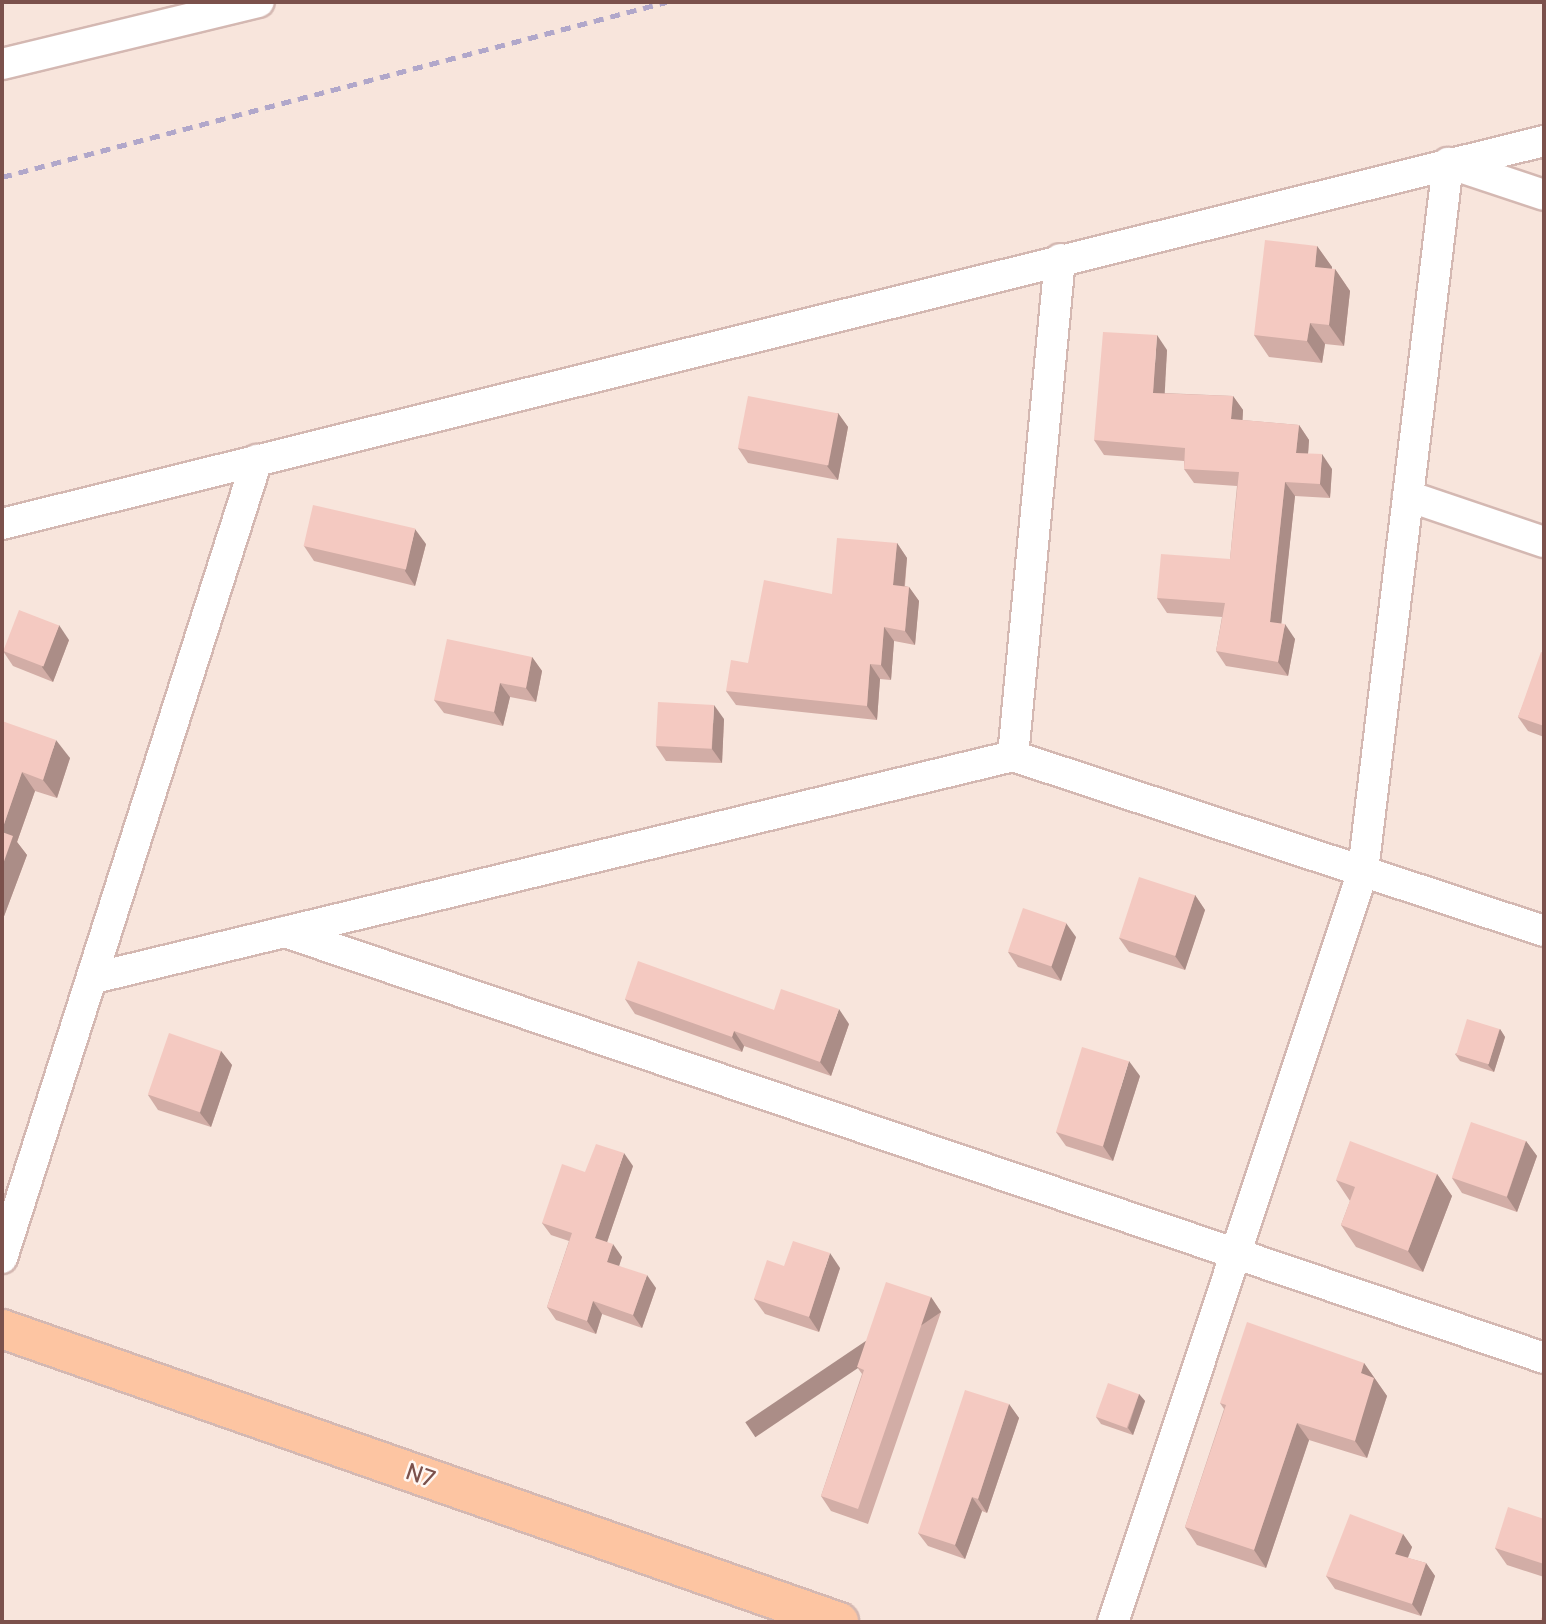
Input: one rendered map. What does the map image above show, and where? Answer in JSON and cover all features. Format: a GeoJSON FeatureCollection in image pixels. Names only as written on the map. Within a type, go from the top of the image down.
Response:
{"type":"FeatureCollection","features":[{"type":"Feature","properties":{"kind":"main road","name":"N7"},"geometry":{"type":"LineString","coordinates":[[2,1329],[839,1622]]}},
{"type":"Feature","properties":{"kind":"street"},"geometry":{"type":"LineString","coordinates":[[2,64],[259,2]]}},
{"type":"Feature","properties":{"kind":"street"},"geometry":{"type":"LineString","coordinates":[[2,524],[1060,259],[1544,141]]}},
{"type":"Feature","properties":{"kind":"street"},"geometry":{"type":"LineString","coordinates":[[1448,163],[1544,195]]}},
{"type":"Feature","properties":{"kind":"street"},"geometry":{"type":"LineString","coordinates":[[1113,1622],[1363,871],[1448,163]]}},
{"type":"Feature","properties":{"kind":"street"},"geometry":{"type":"LineString","coordinates":[[1013,756],[1060,259]]}},
{"type":"Feature","properties":{"kind":"street"},"geometry":{"type":"LineString","coordinates":[[2,1258],[94,978],[257,460]]}},
{"type":"Feature","properties":{"kind":"street"},"geometry":{"type":"LineString","coordinates":[[1408,496],[1544,542]]}},
{"type":"Feature","properties":{"kind":"street"},"geometry":{"type":"LineString","coordinates":[[94,978],[1013,756],[1544,931]]}},
{"type":"Feature","properties":{"kind":"street"},"geometry":{"type":"LineString","coordinates":[[284,932],[1544,1358]]}},
{"type":"Feature","properties":{"kind":"shaded area"},"geometry":{"type":"Polygon","coordinates":[[[2,2],[1544,2],[1544,1622],[2,1622],[2,2]]]}},
{"type":"Feature","properties":{"kind":"building"},"geometry":{"type":"Polygon","coordinates":[[[1265,240],[1317,246],[1315,267],[1335,269],[1329,325],[1310,323],[1307,341],[1254,335],[1265,240]]]}},
{"type":"Feature","properties":{"kind":"building"},"geometry":{"type":"Polygon","coordinates":[[[1103,332],[1157,335],[1153,393],[1233,396],[1231,419],[1299,425],[1296,453],[1322,454],[1320,484],[1285,482],[1270,622],[1285,624],[1278,662],[1216,651],[1225,603],[1157,598],[1161,554],[1230,559],[1239,472],[1184,469],[1185,448],[1094,440],[1103,332]]]}},
{"type":"Feature","properties":{"kind":"building"},"geometry":{"type":"Polygon","coordinates":[[[748,396],[838,414],[828,466],[738,448],[748,396]]]}},
{"type":"Feature","properties":{"kind":"building"},"geometry":{"type":"Polygon","coordinates":[[[313,505],[415,529],[406,570],[304,546],[313,505]]]}},
{"type":"Feature","properties":{"kind":"building"},"geometry":{"type":"Polygon","coordinates":[[[837,538],[897,543],[893,585],[909,587],[905,631],[884,627],[881,665],[870,664],[867,706],[726,691],[731,660],[748,663],[764,580],[832,594],[837,538]]]}},
{"type":"Feature","properties":{"kind":"building"},"geometry":{"type":"Polygon","coordinates":[[[19,610],[59,625],[43,666],[3,651],[19,610]]]}},
{"type":"Feature","properties":{"kind":"building"},"geometry":{"type":"Polygon","coordinates":[[[447,639],[532,657],[526,688],[500,683],[494,712],[434,700],[447,639]]]}},
{"type":"Feature","properties":{"kind":"building"},"geometry":{"type":"Polygon","coordinates":[[[1541,652],[1544,653],[1544,726],[1518,717],[1541,652]]]}},
{"type":"Feature","properties":{"kind":"building"},"geometry":{"type":"Polygon","coordinates":[[[658,702],[714,705],[712,749],[656,746],[658,702]]]}},
{"type":"Feature","properties":{"kind":"building"},"geometry":{"type":"Polygon","coordinates":[[[2,721],[56,740],[43,780],[22,772],[2,830],[2,721]]]}},
{"type":"Feature","properties":{"kind":"building"},"geometry":{"type":"Polygon","coordinates":[[[2,832],[13,836],[2,867],[2,832]]]}},
{"type":"Feature","properties":{"kind":"building"},"geometry":{"type":"Polygon","coordinates":[[[1139,877],[1195,895],[1175,956],[1119,938],[1139,877]]]}},
{"type":"Feature","properties":{"kind":"building"},"geometry":{"type":"Polygon","coordinates":[[[1023,908],[1066,923],[1052,966],[1008,951],[1023,908]]]}},
{"type":"Feature","properties":{"kind":"building"},"geometry":{"type":"Polygon","coordinates":[[[638,961],[774,1010],[781,989],[839,1009],[820,1062],[734,1031],[732,1037],[625,999],[638,961]]]}},
{"type":"Feature","properties":{"kind":"building"},"geometry":{"type":"Polygon","coordinates":[[[1467,1019],[1500,1029],[1489,1064],[1456,1054],[1467,1019]]]}},
{"type":"Feature","properties":{"kind":"building"},"geometry":{"type":"Polygon","coordinates":[[[169,1033],[221,1051],[200,1112],[148,1094],[169,1033]]]}},
{"type":"Feature","properties":{"kind":"building"},"geometry":{"type":"Polygon","coordinates":[[[1082,1047],[1129,1061],[1103,1146],[1056,1132],[1082,1047]]]}},
{"type":"Feature","properties":{"kind":"building"},"geometry":{"type":"Polygon","coordinates":[[[1471,1122],[1526,1141],[1507,1197],[1452,1178],[1471,1122]]]}},
{"type":"Feature","properties":{"kind":"building"},"geometry":{"type":"Polygon","coordinates":[[[1350,1141],[1437,1174],[1408,1251],[1341,1225],[1355,1187],[1336,1180],[1350,1141]]]}},
{"type":"Feature","properties":{"kind":"building"},"geometry":{"type":"Polygon","coordinates":[[[596,1144],[624,1153],[595,1238],[613,1244],[607,1262],[647,1275],[633,1315],[593,1301],[587,1321],[547,1307],[572,1233],[542,1223],[562,1164],[585,1172],[596,1144]]]}},
{"type":"Feature","properties":{"kind":"building"},"geometry":{"type":"Polygon","coordinates":[[[793,1241],[830,1253],[809,1317],[754,1299],[767,1260],[784,1266],[793,1241]]]}},
{"type":"Feature","properties":{"kind":"building"},"geometry":{"type":"Polygon","coordinates":[[[886,1282],[931,1297],[858,1509],[821,1496],[864,1370],[857,1367],[886,1282]]]}},
{"type":"Feature","properties":{"kind":"building"},"geometry":{"type":"Polygon","coordinates":[[[1247,1322],[1364,1363],[1361,1373],[1374,1378],[1355,1441],[1297,1423],[1254,1550],[1185,1527],[1226,1405],[1220,1403],[1247,1322]]]}},
{"type":"Feature","properties":{"kind":"building"},"geometry":{"type":"Polygon","coordinates":[[[1108,1383],[1139,1394],[1127,1428],[1096,1417],[1108,1383]]]}},
{"type":"Feature","properties":{"kind":"building"},"geometry":{"type":"Polygon","coordinates":[[[965,1390],[1009,1404],[978,1499],[972,1497],[955,1545],[918,1533],[965,1390]]]}},
{"type":"Feature","properties":{"kind":"building"},"geometry":{"type":"Polygon","coordinates":[[[1508,1507],[1544,1519],[1544,1564],[1495,1548],[1508,1507]]]}},
{"type":"Feature","properties":{"kind":"building"},"geometry":{"type":"Polygon","coordinates":[[[1350,1514],[1403,1534],[1395,1554],[1426,1563],[1412,1604],[1326,1576],[1350,1514]]]}},
{"type":"Feature","properties":{"kind":"railway"},"geometry":{"type":"LineString","coordinates":[[2,177],[666,2]]}}]}
